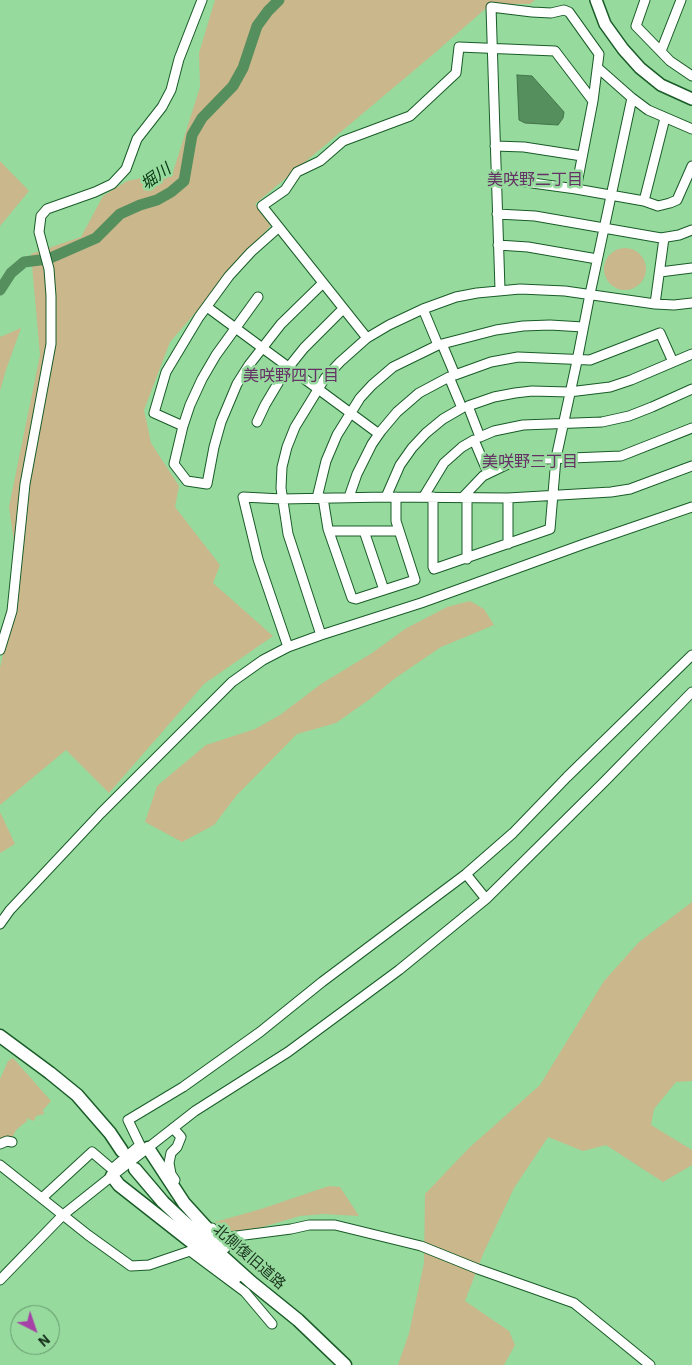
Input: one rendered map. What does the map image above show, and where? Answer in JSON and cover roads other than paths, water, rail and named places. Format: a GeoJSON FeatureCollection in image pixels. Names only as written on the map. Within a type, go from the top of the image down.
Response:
{"type":"FeatureCollection","features":[{"type":"Feature","properties":{"kind":"highway"},"geometry":{"type":"LineString","coordinates":[[0,1036],[77,1095],[122,1151]]}},
{"type":"Feature","properties":{"kind":"highway"},"geometry":{"type":"LineString","coordinates":[[148,1148],[184,1203],[212,1235],[253,1275],[272,1299]]}},
{"type":"Feature","properties":{"kind":"highway","name":"北側復旧道路"},"geometry":{"type":"LineString","coordinates":[[135,1168],[163,1202],[298,1320],[345,1365]]}},
{"type":"Feature","properties":{"kind":"highway"},"geometry":{"type":"LineString","coordinates":[[112,1176],[119,1185],[230,1273],[272,1299]]}},
{"type":"Feature","properties":{"kind":"main road"},"geometry":{"type":"LineString","coordinates":[[596,0],[604,24],[640,68],[661,85],[692,99]]}},
{"type":"Feature","properties":{"kind":"street"},"geometry":{"type":"LineString","coordinates":[[0,650],[12,611],[25,484],[52,344],[52,296],[49,269],[39,232],[41,216],[46,209],[112,184],[126,169],[136,139],[162,107],[171,90],[179,59],[202,0]]}},
{"type":"Feature","properties":{"kind":"street"},"geometry":{"type":"LineString","coordinates":[[644,0],[636,26],[670,61],[692,74]]}},
{"type":"Feature","properties":{"kind":"street"},"geometry":{"type":"LineString","coordinates":[[660,51],[681,0]]}},
{"type":"Feature","properties":{"kind":"street"},"geometry":{"type":"LineString","coordinates":[[500,290],[491,8],[551,13],[564,10],[569,12],[599,54],[593,101],[576,189]]}},
{"type":"Feature","properties":{"kind":"street"},"geometry":{"type":"LineString","coordinates":[[367,338],[262,206],[285,190],[297,172],[320,161],[343,141],[410,116],[456,73],[459,47],[555,51],[593,101]]}},
{"type":"Feature","properties":{"kind":"street"},"geometry":{"type":"LineString","coordinates":[[598,68],[648,110],[692,129]]}},
{"type":"Feature","properties":{"kind":"street"},"geometry":{"type":"LineString","coordinates":[[632,98],[583,327],[578,361],[562,424],[556,458],[550,529],[438,569],[433,567],[429,497],[444,463],[462,447],[477,439],[523,424],[562,424],[602,422],[629,416],[692,389]]}},
{"type":"Feature","properties":{"kind":"street"},"geometry":{"type":"LineString","coordinates":[[644,201],[665,118]]}},
{"type":"Feature","properties":{"kind":"street"},"geometry":{"type":"LineString","coordinates":[[495,146],[524,147],[582,156]]}},
{"type":"Feature","properties":{"kind":"street"},"geometry":{"type":"LineString","coordinates":[[496,178],[576,189],[644,201],[658,206],[677,200],[692,166]]}},
{"type":"Feature","properties":{"kind":"street"},"geometry":{"type":"LineString","coordinates":[[497,214],[535,216],[664,238],[692,230]]}},
{"type":"Feature","properties":{"kind":"street"},"geometry":{"type":"LineString","coordinates":[[182,426],[154,412],[166,372],[207,307],[234,270],[278,228]]}},
{"type":"Feature","properties":{"kind":"street"},"geometry":{"type":"LineString","coordinates":[[655,304],[664,238]]}},
{"type":"Feature","properties":{"kind":"street"},"geometry":{"type":"LineString","coordinates":[[498,245],[528,247],[597,259]]}},
{"type":"Feature","properties":{"kind":"street"},"geometry":{"type":"LineString","coordinates":[[660,272],[692,268]]}},
{"type":"Feature","properties":{"kind":"street"},"geometry":{"type":"LineString","coordinates":[[258,297],[234,328],[202,379],[190,405],[182,426],[174,464],[187,481],[206,484],[214,447],[228,402],[237,384],[262,348],[300,304],[323,283]]}},
{"type":"Feature","properties":{"kind":"street"},"geometry":{"type":"LineString","coordinates":[[321,634],[288,534],[281,488],[282,467],[295,427],[318,389],[340,362],[367,338],[423,309],[456,298],[500,290],[565,291],[655,304],[674,305],[692,303]]}},
{"type":"Feature","properties":{"kind":"street"},"geometry":{"type":"LineString","coordinates":[[207,307],[379,434]]}},
{"type":"Feature","properties":{"kind":"street"},"geometry":{"type":"LineString","coordinates":[[257,422],[265,404],[304,348],[343,309]]}},
{"type":"Feature","properties":{"kind":"street"},"geometry":{"type":"LineString","coordinates":[[423,309],[440,344],[465,407],[488,473]]}},
{"type":"Feature","properties":{"kind":"street"},"geometry":{"type":"LineString","coordinates":[[396,496],[396,521],[415,580],[356,599],[352,598],[329,532],[320,498],[326,461],[337,435],[349,412],[372,385],[393,367],[440,344],[496,330],[523,326],[583,327]]}},
{"type":"Feature","properties":{"kind":"street"},"geometry":{"type":"LineString","coordinates":[[349,497],[357,474],[379,434],[397,412],[419,393],[452,376],[491,362],[518,357],[578,361],[599,358],[660,333],[673,362]]}},
{"type":"Feature","properties":{"kind":"street"},"geometry":{"type":"LineString","coordinates":[[386,496],[400,465],[412,448],[443,419],[465,407],[494,397],[515,393],[532,391],[569,392],[610,387],[692,354]]}},
{"type":"Feature","properties":{"kind":"street"},"geometry":{"type":"LineString","coordinates":[[467,559],[465,497],[488,473],[522,460],[621,456],[692,428]]}},
{"type":"Feature","properties":{"kind":"street"},"geometry":{"type":"LineString","coordinates":[[288,647],[258,559],[243,497],[282,499],[386,496],[508,498],[610,492],[630,489],[692,466]]}},
{"type":"Feature","properties":{"kind":"street"},"geometry":{"type":"LineString","coordinates":[[508,498],[508,544]]}},
{"type":"Feature","properties":{"kind":"street"},"geometry":{"type":"LineString","coordinates":[[0,924],[10,910],[101,814],[232,682],[263,660],[288,647],[321,634],[420,603],[692,507]]}},
{"type":"Feature","properties":{"kind":"street"},"geometry":{"type":"LineString","coordinates":[[364,531],[384,590]]}},
{"type":"Feature","properties":{"kind":"street"},"geometry":{"type":"LineString","coordinates":[[329,532],[399,531]]}},
{"type":"Feature","properties":{"kind":"street"},"geometry":{"type":"LineString","coordinates":[[42,1198],[92,1152],[112,1169],[140,1145],[128,1120],[184,1088],[466,874],[513,833],[566,777],[692,655]]}},
{"type":"Feature","properties":{"kind":"street"},"geometry":{"type":"LineString","coordinates":[[0,1280],[64,1215],[173,1128],[210,1101],[296,1046],[400,970],[486,899],[692,692]]}},
{"type":"Feature","properties":{"kind":"street"},"geometry":{"type":"LineString","coordinates":[[466,874],[486,899]]}},
{"type":"Feature","properties":{"kind":"street"},"geometry":{"type":"LineString","coordinates":[[173,1128],[181,1137],[177,1147],[171,1153],[169,1163],[171,1174],[184,1194],[218,1234],[240,1237],[310,1225],[335,1225],[421,1246],[478,1269],[574,1303],[650,1365]]}},
{"type":"Feature","properties":{"kind":"street"},"geometry":{"type":"LineString","coordinates":[[0,1144],[12,1142]]}},
{"type":"Feature","properties":{"kind":"street"},"geometry":{"type":"LineString","coordinates":[[0,1165],[4,1172],[42,1198],[113,1255],[131,1266],[149,1265],[190,1252],[245,1292],[272,1324]]}},
{"type":"Feature","properties":{"kind":"waterway","name":"堀川"},"geometry":{"type":"LineString","coordinates":[[0,290],[11,273],[24,262],[48,259],[96,238],[120,214],[157,200],[171,192],[184,181],[192,135],[202,118],[233,86],[243,68],[257,26],[279,0]]}},
{"type":"Feature","properties":{"kind":"district","name":"美咲野二丁目"},"geometry":{"type":"Point","coordinates":[535,180]}},
{"type":"Feature","properties":{"kind":"district","name":"美咲野四丁目"},"geometry":{"type":"Point","coordinates":[291,376]}},
{"type":"Feature","properties":{"kind":"district","name":"美咲野三丁目"},"geometry":{"type":"Point","coordinates":[530,462]}}]}
